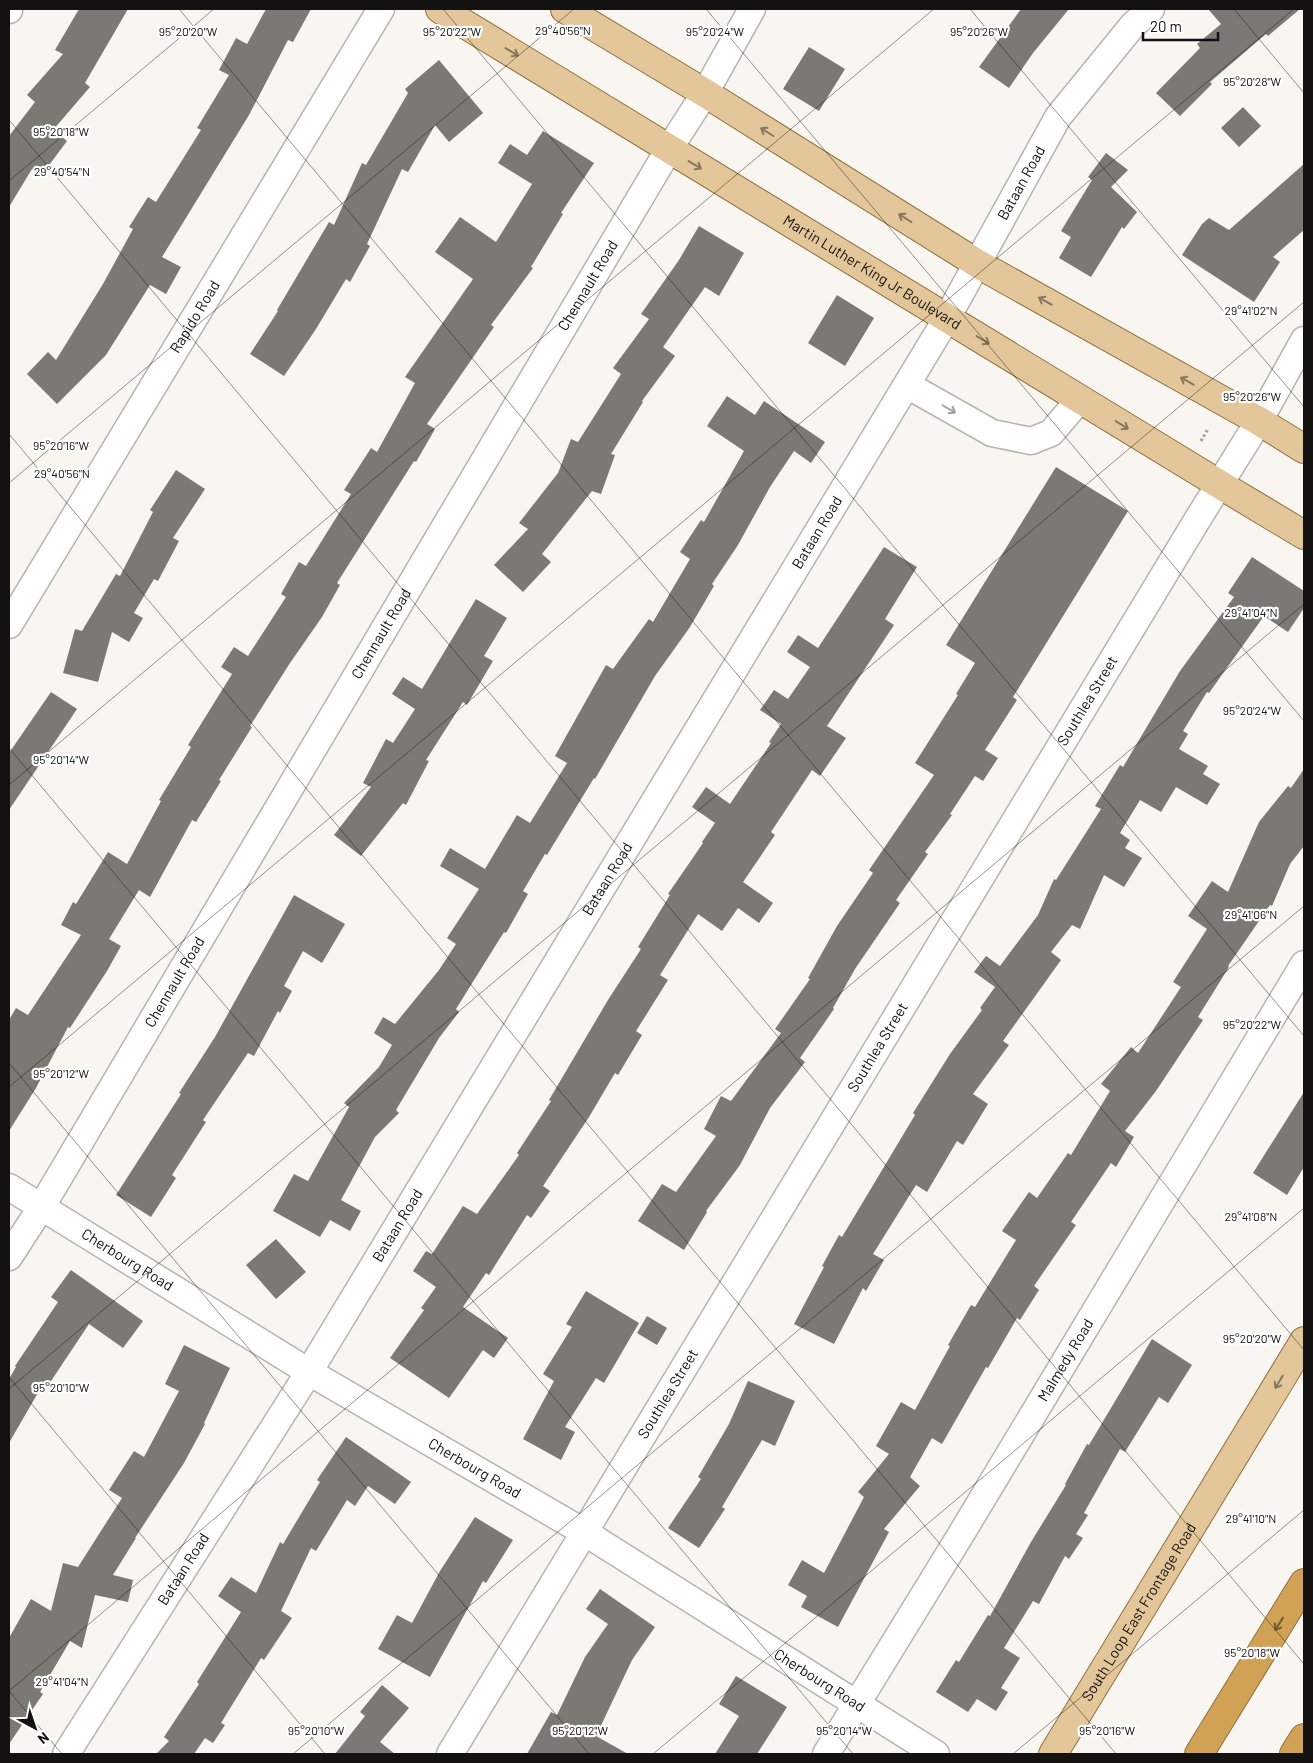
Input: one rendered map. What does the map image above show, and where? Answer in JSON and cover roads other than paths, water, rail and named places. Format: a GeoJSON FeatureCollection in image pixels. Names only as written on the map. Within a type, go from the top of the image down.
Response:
{"type":"FeatureCollection","features":[{"type":"Feature","properties":{"kind":"highway"},"geometry":{"type":"LineString","coordinates":[[1199,1754],[1304,1583]]}},
{"type":"Feature","properties":{"kind":"highway"},"geometry":{"type":"LineString","coordinates":[[1294,1754],[1304,1738]]}},
{"type":"Feature","properties":{"kind":"main road","name":"Martin Luther King Jr Boulevard"},"geometry":{"type":"LineString","coordinates":[[440,9],[1304,535]]}},
{"type":"Feature","properties":{"kind":"main road"},"geometry":{"type":"LineString","coordinates":[[565,9],[705,93],[978,264],[1259,421],[1304,449]]}},
{"type":"Feature","properties":{"kind":"main road","name":"South Loop East Frontage Road"},"geometry":{"type":"LineString","coordinates":[[1053,1754],[1304,1341]]}},
{"type":"Feature","properties":{"kind":"street","name":"Rapido Road"},"geometry":{"type":"LineString","coordinates":[[9,625],[381,9]]}},
{"type":"Feature","properties":{"kind":"street","name":"Chennault Road"},"geometry":{"type":"LineString","coordinates":[[9,1257],[42,1206],[669,149],[705,93],[752,9]]}},
{"type":"Feature","properties":{"kind":"street","name":"Bataan Road"},"geometry":{"type":"LineString","coordinates":[[66,1754],[309,1372],[947,318],[1058,117],[1133,25],[1151,9]]}},
{"type":"Feature","properties":{"kind":"street","name":"Southlea Street"},"geometry":{"type":"LineString","coordinates":[[450,1754],[1219,484],[1259,421],[1304,340]]}},
{"type":"Feature","properties":{"kind":"street"},"geometry":{"type":"LineString","coordinates":[[907,385],[992,433],[1031,441],[1051,433],[1080,399]]}},
{"type":"Feature","properties":{"kind":"street","name":"Malmedy Road"},"geometry":{"type":"LineString","coordinates":[[826,1754],[960,1536],[1304,964]]}},
{"type":"Feature","properties":{"kind":"street","name":"Cherbourg Road"},"geometry":{"type":"LineString","coordinates":[[9,1187],[309,1372],[584,1532],[936,1754]]}}]}
